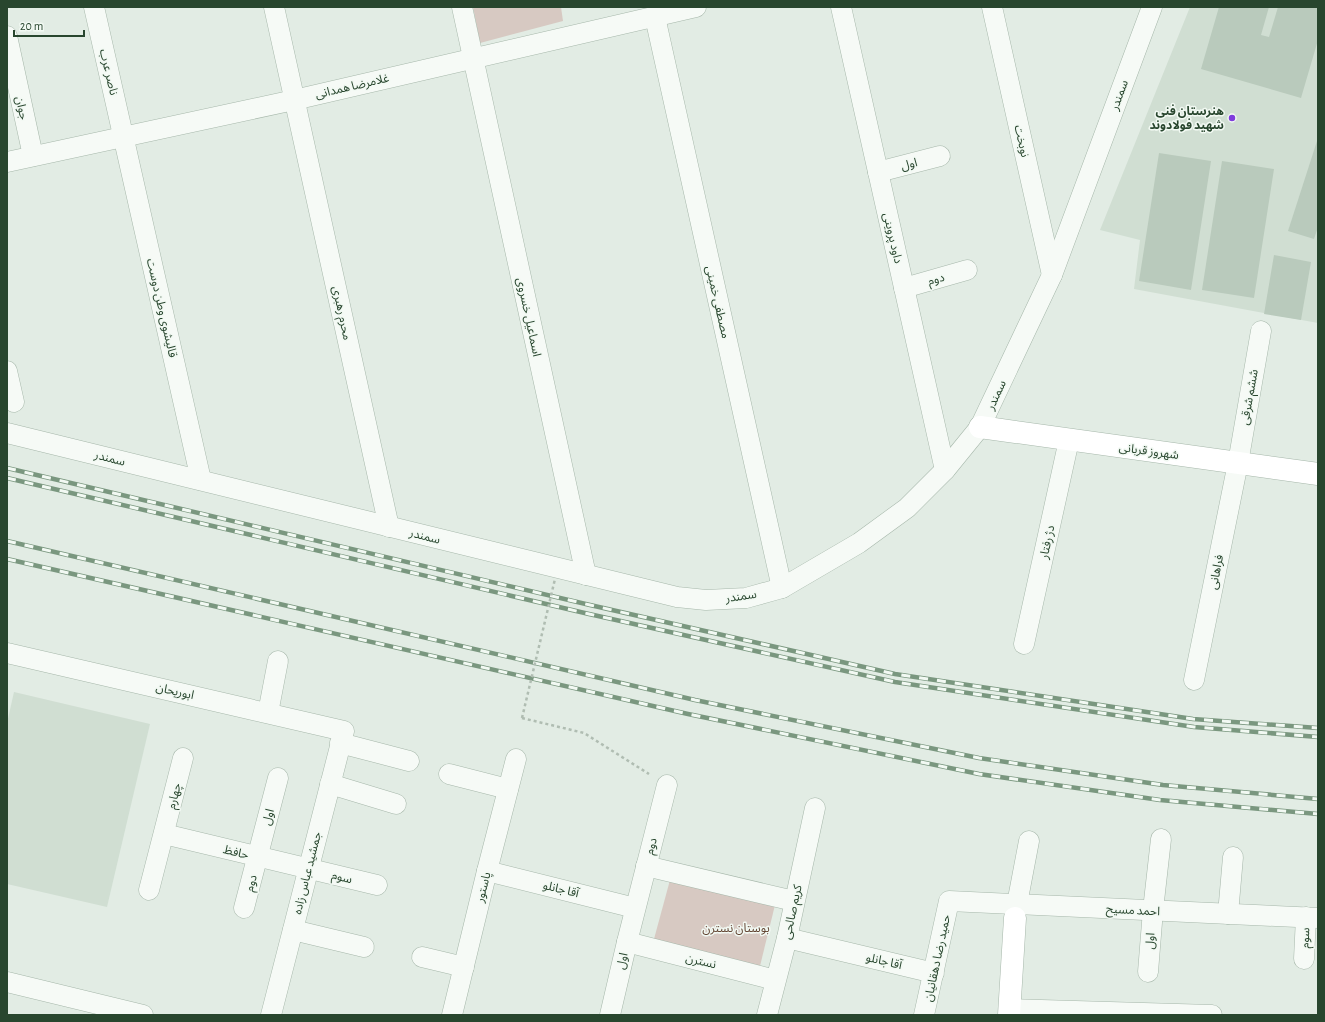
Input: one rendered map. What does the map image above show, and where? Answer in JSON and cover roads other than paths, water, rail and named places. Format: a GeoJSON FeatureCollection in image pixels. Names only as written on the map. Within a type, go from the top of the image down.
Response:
{"type":"FeatureCollection","features":[{"type":"Feature","properties":{"kind":"street","name":"ناصر عرب"},"geometry":{"type":"LineString","coordinates":[[94,7],[124,137]]}},
{"type":"Feature","properties":{"kind":"street","name":"محرم رهبری"},"geometry":{"type":"LineString","coordinates":[[274,7],[389,527]]}},
{"type":"Feature","properties":{"kind":"street","name":"اسماعیل خسروی"},"geometry":{"type":"LineString","coordinates":[[462,7],[586,575]]}},
{"type":"Feature","properties":{"kind":"street","name":"غلامرضا همدانی"},"geometry":{"type":"LineString","coordinates":[[7,162],[294,100],[696,7]]}},
{"type":"Feature","properties":{"kind":"street","name":"داود پروینی"},"geometry":{"type":"LineString","coordinates":[[841,7],[945,470]]}},
{"type":"Feature","properties":{"kind":"street","name":"نوبخت"},"geometry":{"type":"LineString","coordinates":[[992,7],[1052,275]]}},
{"type":"Feature","properties":{"kind":"street","name":"سمندر"},"geometry":{"type":"LineString","coordinates":[[7,433],[677,597],[706,600],[746,598],[782,588],[859,543],[907,508],[945,470],[980,427],[1052,275],[1152,7]]}},
{"type":"Feature","properties":{"kind":"street","name":"مصطفی خمینی"},"geometry":{"type":"LineString","coordinates":[[655,17],[782,588]]}},
{"type":"Feature","properties":{"kind":"street","name":"جوان"},"geometry":{"type":"LineString","coordinates":[[7,36],[33,156]]}},
{"type":"Feature","properties":{"kind":"street","name":"قالیشوی وطن دوست"},"geometry":{"type":"LineString","coordinates":[[124,137],[201,480]]}},
{"type":"Feature","properties":{"kind":"street","name":"اول"},"geometry":{"type":"LineString","coordinates":[[878,172],[940,156]]}},
{"type":"Feature","properties":{"kind":"street","name":"دوم"},"geometry":{"type":"LineString","coordinates":[[904,288],[967,270]]}},
{"type":"Feature","properties":{"kind":"street","name":"ششم شرقی"},"geometry":{"type":"LineString","coordinates":[[1238,463],[1261,331]]}},
{"type":"Feature","properties":{"kind":"street"},"geometry":{"type":"LineString","coordinates":[[7,371],[14,402]]}},
{"type":"Feature","properties":{"kind":"street","name":"شهروز قربانی"},"geometry":{"type":"LineString","coordinates":[[980,427],[1318,474]]}},
{"type":"Feature","properties":{"kind":"street","name":"دژ رفتار"},"geometry":{"type":"LineString","coordinates":[[1024,644],[1069,440]]}},
{"type":"Feature","properties":{"kind":"street","name":"فراهانی"},"geometry":{"type":"LineString","coordinates":[[1194,680],[1238,463]]}},
{"type":"Feature","properties":{"kind":"street","name":"ابوریحان"},"geometry":{"type":"LineString","coordinates":[[7,653],[268,713],[342,737]]}},
{"type":"Feature","properties":{"kind":"street"},"geometry":{"type":"LineString","coordinates":[[268,713],[278,660]]}},
{"type":"Feature","properties":{"kind":"street"},"geometry":{"type":"LineString","coordinates":[[342,737],[409,760]]}},
{"type":"Feature","properties":{"kind":"street","name":"جمشید عباس زاده"},"geometry":{"type":"LineString","coordinates":[[272,1015],[342,737]]}},
{"type":"Feature","properties":{"kind":"street","name":"چهارم"},"geometry":{"type":"LineString","coordinates":[[164,834],[183,758]]}},
{"type":"Feature","properties":{"kind":"street","name":"پاستور"},"geometry":{"type":"LineString","coordinates":[[452,1015],[487,870],[516,759]]}},
{"type":"Feature","properties":{"kind":"street"},"geometry":{"type":"LineString","coordinates":[[449,774],[508,789]]}},
{"type":"Feature","properties":{"kind":"street","name":"اول"},"geometry":{"type":"LineString","coordinates":[[258,857],[278,778]]}},
{"type":"Feature","properties":{"kind":"street"},"geometry":{"type":"LineString","coordinates":[[330,784],[396,804]]}},
{"type":"Feature","properties":{"kind":"street","name":"دوم"},"geometry":{"type":"LineString","coordinates":[[635,908],[666,785]]}},
{"type":"Feature","properties":{"kind":"street","name":"کریم صالحی"},"geometry":{"type":"LineString","coordinates":[[767,1015],[787,938],[815,808]]}},
{"type":"Feature","properties":{"kind":"street"},"geometry":{"type":"LineString","coordinates":[[149,890],[164,834]]}},
{"type":"Feature","properties":{"kind":"street","name":"حافظ"},"geometry":{"type":"LineString","coordinates":[[164,834],[308,869]]}},
{"type":"Feature","properties":{"kind":"street","name":"اول"},"geometry":{"type":"LineString","coordinates":[[1148,972],[1161,839]]}},
{"type":"Feature","properties":{"kind":"street"},"geometry":{"type":"LineString","coordinates":[[1029,841],[1016,911],[1009,1012],[1212,1015]]}},
{"type":"Feature","properties":{"kind":"street","name":"دوم"},"geometry":{"type":"LineString","coordinates":[[244,908],[258,857]]}},
{"type":"Feature","properties":{"kind":"street"},"geometry":{"type":"LineString","coordinates":[[1228,914],[1233,857]]}},
{"type":"Feature","properties":{"kind":"street"},"geometry":{"type":"LineString","coordinates":[[646,866],[794,901]]}},
{"type":"Feature","properties":{"kind":"street","name":"سوم"},"geometry":{"type":"LineString","coordinates":[[308,869],[377,885]]}},
{"type":"Feature","properties":{"kind":"street","name":"آقا جانلو"},"geometry":{"type":"LineString","coordinates":[[487,870],[635,908]]}},
{"type":"Feature","properties":{"kind":"street","name":"احمد مسیح"},"geometry":{"type":"LineString","coordinates":[[949,901],[1016,911],[1153,910],[1312,918]]}},
{"type":"Feature","properties":{"kind":"street","name":"حمید رضا دهقانیان"},"geometry":{"type":"LineString","coordinates":[[924,1015],[949,901]]}},
{"type":"Feature","properties":{"kind":"street","name":"اول"},"geometry":{"type":"LineString","coordinates":[[610,1015],[635,908]]}},
{"type":"Feature","properties":{"kind":"street","name":"سوم"},"geometry":{"type":"LineString","coordinates":[[1304,959],[1312,918]]}},
{"type":"Feature","properties":{"kind":"street"},"geometry":{"type":"LineString","coordinates":[[293,930],[364,947]]}},
{"type":"Feature","properties":{"kind":"street","name":"آقا جانلو"},"geometry":{"type":"LineString","coordinates":[[787,938],[934,973]]}},
{"type":"Feature","properties":{"kind":"street","name":"نسترن"},"geometry":{"type":"LineString","coordinates":[[627,942],[775,980]]}},
{"type":"Feature","properties":{"kind":"street"},"geometry":{"type":"LineString","coordinates":[[422,957],[464,967]]}},
{"type":"Feature","properties":{"kind":"street"},"geometry":{"type":"LineString","coordinates":[[7,982],[73,1007],[143,1015]]}},
{"type":"Feature","properties":{"kind":"railway"},"geometry":{"type":"LineString","coordinates":[[7,468],[590,605],[895,674],[1193,719],[1318,728]]}},
{"type":"Feature","properties":{"kind":"railway"},"geometry":{"type":"LineString","coordinates":[[7,478],[589,614],[895,682],[1194,727],[1318,737]]}},
{"type":"Feature","properties":{"kind":"railway"},"geometry":{"type":"LineString","coordinates":[[7,541],[695,700],[979,758],[1163,785],[1318,799]]}},
{"type":"Feature","properties":{"kind":"railway"},"geometry":{"type":"LineString","coordinates":[[7,559],[688,714],[979,774],[1160,800],[1318,814]]}},
{"type":"Feature","properties":{"kind":"place","name":"هنرستان فنی شهید فولادوند"},"geometry":{"type":"Point","coordinates":[1232,118]}},
{"type":"Feature","properties":{"kind":"park label","name":"بوستان نسترن"},"geometry":{"type":"Point","coordinates":[736,928]}}]}
